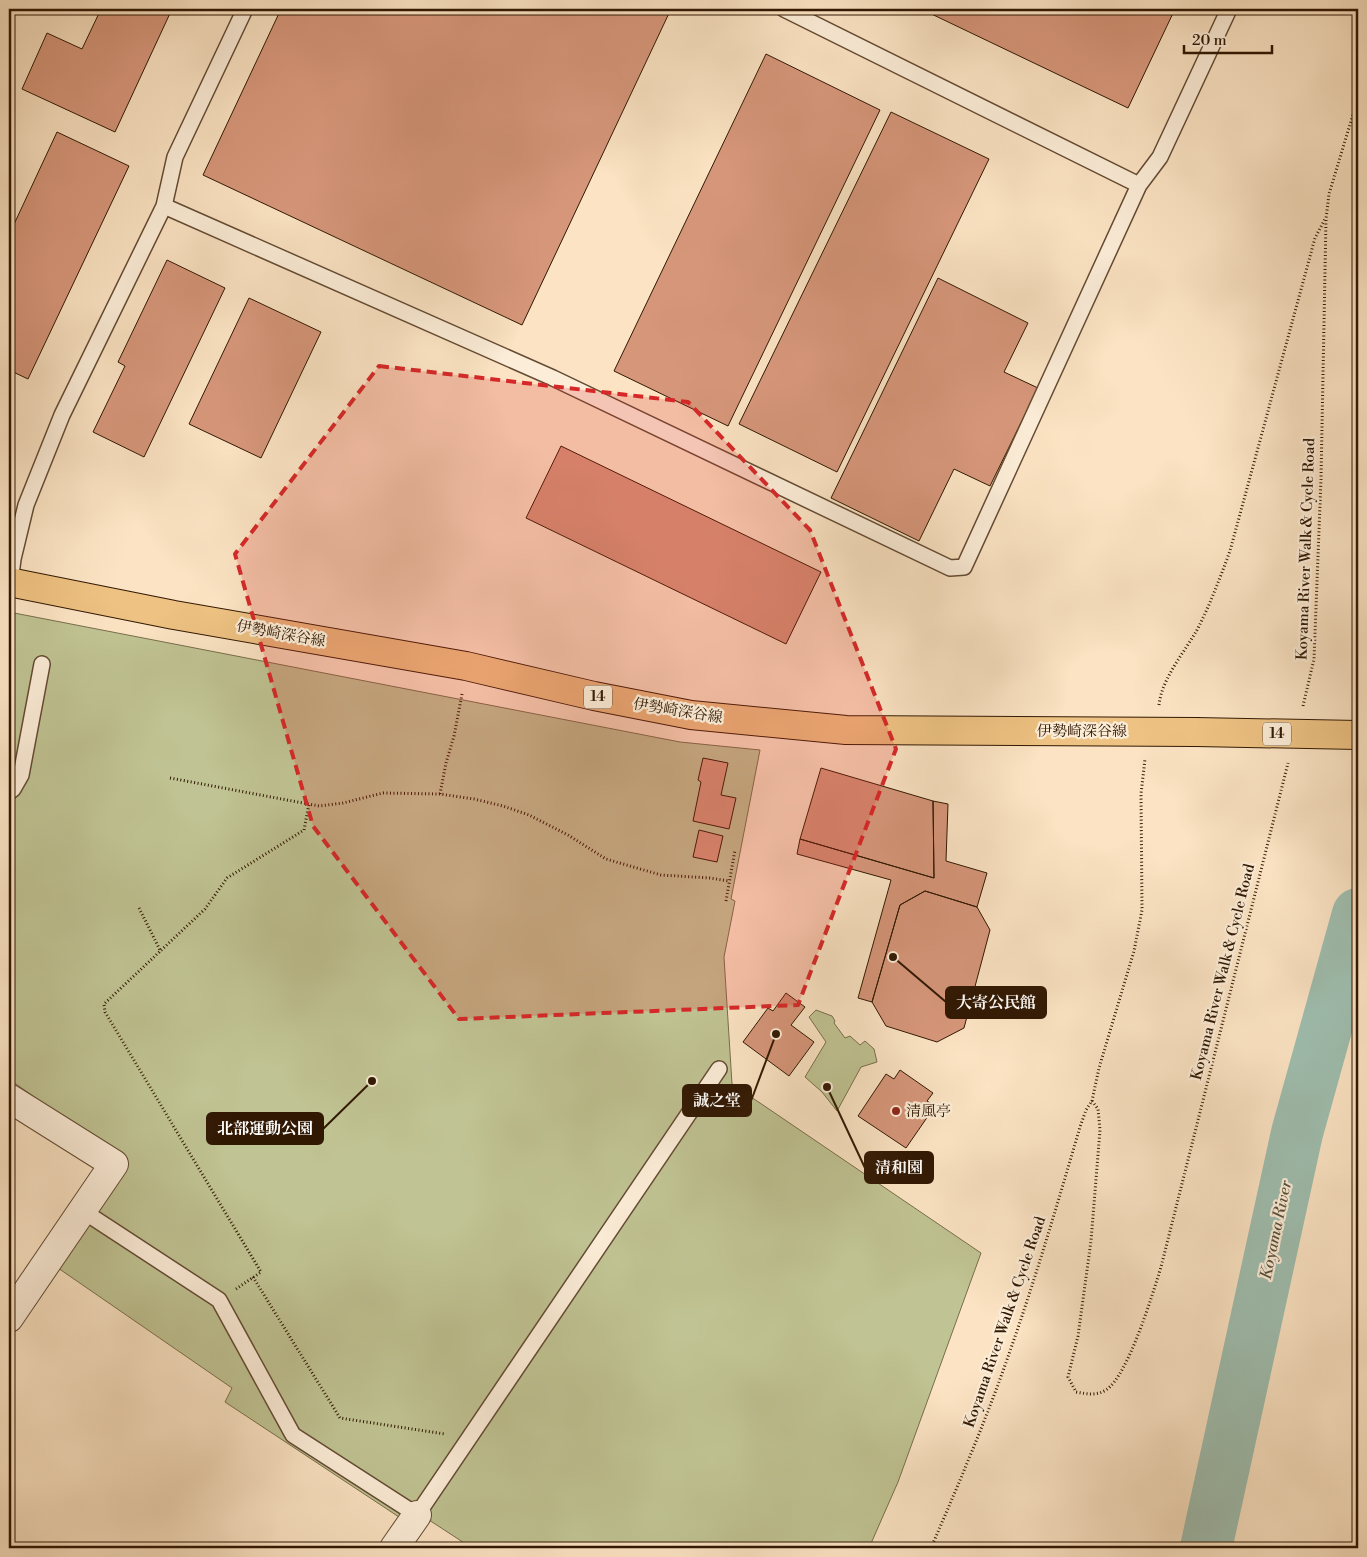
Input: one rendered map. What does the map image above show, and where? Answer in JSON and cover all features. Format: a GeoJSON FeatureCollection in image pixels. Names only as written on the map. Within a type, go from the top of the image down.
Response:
{"type":"FeatureCollection","features":[{"type":"Feature","properties":{"kind":"main road","name":"伊勢崎深谷線"},"geometry":{"type":"LineString","coordinates":[[9,582],[174,616],[466,666],[594,696],[691,715],[846,730],[1358,735]]}},
{"type":"Feature","properties":{"kind":"street"},"geometry":{"type":"LineString","coordinates":[[9,1098],[114,1164],[9,1318]]}},
{"type":"Feature","properties":{"kind":"street"},"geometry":{"type":"LineString","coordinates":[[394,1548],[416,1515]]}},
{"type":"Feature","properties":{"kind":"lane"},"geometry":{"type":"LineString","coordinates":[[9,582],[26,505],[43,461],[62,416],[164,206],[175,157],[245,9]]}},
{"type":"Feature","properties":{"kind":"lane"},"geometry":{"type":"LineString","coordinates":[[784,9],[1139,185]]}},
{"type":"Feature","properties":{"kind":"lane"},"geometry":{"type":"LineString","coordinates":[[164,206],[552,378],[950,568],[964,567],[1139,185],[1160,157],[1229,9]]}},
{"type":"Feature","properties":{"kind":"lane"},"geometry":{"type":"LineString","coordinates":[[9,792],[13,789],[21,775],[42,664]]}},
{"type":"Feature","properties":{"kind":"lane"},"geometry":{"type":"LineString","coordinates":[[83,1211],[219,1300],[293,1435],[416,1515],[719,1069]]}},
{"type":"Feature","properties":{"kind":"path","name":"Koyama River Walk & Cycle Road"},"geometry":{"type":"LineString","coordinates":[[1303,708],[1314,659],[1321,479],[1326,218],[1329,194],[1358,98]]}},
{"type":"Feature","properties":{"kind":"path","name":"Koyama River Walk & Cycle Road"},"geometry":{"type":"LineString","coordinates":[[1158,711],[1159,699],[1167,680],[1197,630],[1215,592],[1230,552],[1315,238],[1326,218]]}},
{"type":"Feature","properties":{"kind":"path"},"geometry":{"type":"LineString","coordinates":[[440,794],[462,693]]}},
{"type":"Feature","properties":{"kind":"path","name":"Koyama River Walk & Cycle Road"},"geometry":{"type":"LineString","coordinates":[[931,1548],[960,1481],[1010,1352],[1080,1126],[1086,1110],[1092,1101],[1099,1068],[1134,950],[1142,910],[1141,794],[1145,755]]}},
{"type":"Feature","properties":{"kind":"path","name":"Koyama River Walk & Cycle Road"},"geometry":{"type":"LineString","coordinates":[[1092,1101],[1098,1108],[1100,1130],[1091,1241],[1078,1336],[1068,1377],[1076,1392],[1095,1395],[1108,1389],[1122,1370],[1149,1309],[1290,756]]}},
{"type":"Feature","properties":{"kind":"path"},"geometry":{"type":"LineString","coordinates":[[170,778],[319,806],[343,803],[383,793],[440,794],[503,806],[529,815],[568,835],[606,860],[661,875],[729,881]]}},
{"type":"Feature","properties":{"kind":"path"},"geometry":{"type":"LineString","coordinates":[[309,804],[304,830],[227,878],[205,909],[104,1004],[105,1012],[261,1272],[253,1277],[340,1418],[446,1434],[465,1444]]}},
{"type":"Feature","properties":{"kind":"path"},"geometry":{"type":"LineString","coordinates":[[726,902],[735,850]]}},
{"type":"Feature","properties":{"kind":"path"},"geometry":{"type":"LineString","coordinates":[[138,908],[161,952]]}},
{"type":"Feature","properties":{"kind":"highlighted area"},"geometry":{"type":"Polygon","coordinates":[[[379,366],[688,402],[810,530],[896,749],[798,1005],[459,1019],[313,826],[235,554],[379,366]]]}},
{"type":"Feature","properties":{"kind":"green space"},"geometry":{"type":"Polygon","coordinates":[[[9,612],[680,742],[760,750],[731,899],[735,901],[724,957],[732,1084],[981,1253],[898,1482],[869,1548],[472,1548],[429,1520],[402,1519],[225,1402],[232,1388],[58,1268],[127,1163],[9,1079],[9,612]]]}},
{"type":"Feature","properties":{"kind":"green space"},"geometry":{"type":"Polygon","coordinates":[[[816,1010],[832,1016],[835,1021],[834,1023],[845,1038],[850,1036],[860,1045],[865,1041],[874,1049],[877,1062],[861,1067],[837,1111],[822,1092],[805,1077],[826,1042],[809,1017],[816,1010]]]}},
{"type":"Feature","properties":{"kind":"building"},"geometry":{"type":"Polygon","coordinates":[[[101,9],[172,9],[115,132],[22,89],[47,33],[82,49],[101,9]]]}},
{"type":"Feature","properties":{"kind":"building"},"geometry":{"type":"Polygon","coordinates":[[[281,9],[671,9],[522,325],[203,175],[281,9]]]}},
{"type":"Feature","properties":{"kind":"building"},"geometry":{"type":"Polygon","coordinates":[[[921,9],[1175,9],[1128,108],[921,9]]]}},
{"type":"Feature","properties":{"kind":"building"},"geometry":{"type":"Polygon","coordinates":[[[766,54],[880,110],[728,426],[614,371],[766,54]]]}},
{"type":"Feature","properties":{"kind":"building"},"geometry":{"type":"Polygon","coordinates":[[[891,112],[989,159],[837,472],[739,424],[891,112]]]}},
{"type":"Feature","properties":{"kind":"building"},"geometry":{"type":"Polygon","coordinates":[[[57,132],[129,166],[28,379],[9,370],[9,235],[57,132]]]}},
{"type":"Feature","properties":{"kind":"building"},"geometry":{"type":"Polygon","coordinates":[[[167,260],[225,288],[144,457],[93,432],[125,366],[118,362],[167,260]]]}},
{"type":"Feature","properties":{"kind":"building"},"geometry":{"type":"Polygon","coordinates":[[[938,278],[1028,323],[1004,372],[1038,388],[990,486],[954,469],[919,541],[831,498],[938,278]]]}},
{"type":"Feature","properties":{"kind":"building"},"geometry":{"type":"Polygon","coordinates":[[[249,298],[321,332],[261,458],[189,424],[249,298]]]}},
{"type":"Feature","properties":{"kind":"building"},"geometry":{"type":"Polygon","coordinates":[[[561,446],[821,572],[786,644],[526,518],[561,446]]]}},
{"type":"Feature","properties":{"kind":"building"},"geometry":{"type":"Polygon","coordinates":[[[703,758],[728,763],[721,795],[736,798],[729,829],[693,821],[701,782],[698,780],[703,758]]]}},
{"type":"Feature","properties":{"kind":"building"},"geometry":{"type":"Polygon","coordinates":[[[821,768],[933,801],[934,878],[800,839],[821,768]]]}},
{"type":"Feature","properties":{"kind":"building"},"geometry":{"type":"Polygon","coordinates":[[[933,801],[948,804],[946,861],[987,873],[977,907],[925,891],[900,905],[872,1002],[858,998],[891,880],[797,854],[800,839],[934,878],[933,801]]]}},
{"type":"Feature","properties":{"kind":"building"},"geometry":{"type":"Polygon","coordinates":[[[699,830],[723,836],[717,862],[693,857],[699,830]]]}},
{"type":"Feature","properties":{"kind":"building"},"geometry":{"type":"Polygon","coordinates":[[[925,891],[977,907],[990,930],[964,1028],[937,1042],[886,1026],[872,1002],[900,905],[925,891]]]}},
{"type":"Feature","properties":{"kind":"building"},"geometry":{"type":"Polygon","coordinates":[[[786,993],[805,1007],[791,1025],[814,1042],[789,1076],[743,1042],[768,1008],[773,1011],[786,993]]]}},
{"type":"Feature","properties":{"kind":"building","name":"清風亭"},"geometry":{"type":"Polygon","coordinates":[[[900,1070],[933,1093],[927,1101],[935,1106],[906,1148],[858,1116],[886,1074],[894,1079],[900,1070]]]}},
{"type":"Feature","properties":{"kind":"waterway","name":"Koyama River"},"geometry":{"type":"LineString","coordinates":[[1206,1548],[1297,1133],[1358,914]]}},
{"type":"Feature","properties":{"kind":"place","name":"大寄公民館"},"geometry":{"type":"Point","coordinates":[893,957]}},
{"type":"Feature","properties":{"kind":"place","name":"誠之堂"},"geometry":{"type":"Point","coordinates":[776,1034]}},
{"type":"Feature","properties":{"kind":"place","name":"北部運動公園"},"geometry":{"type":"Point","coordinates":[372,1081]}},
{"type":"Feature","properties":{"kind":"place","name":"清和園"},"geometry":{"type":"Point","coordinates":[827,1087]}},
{"type":"Feature","properties":{"kind":"place","name":"清風亭"},"geometry":{"type":"Point","coordinates":[896,1111]}}]}
